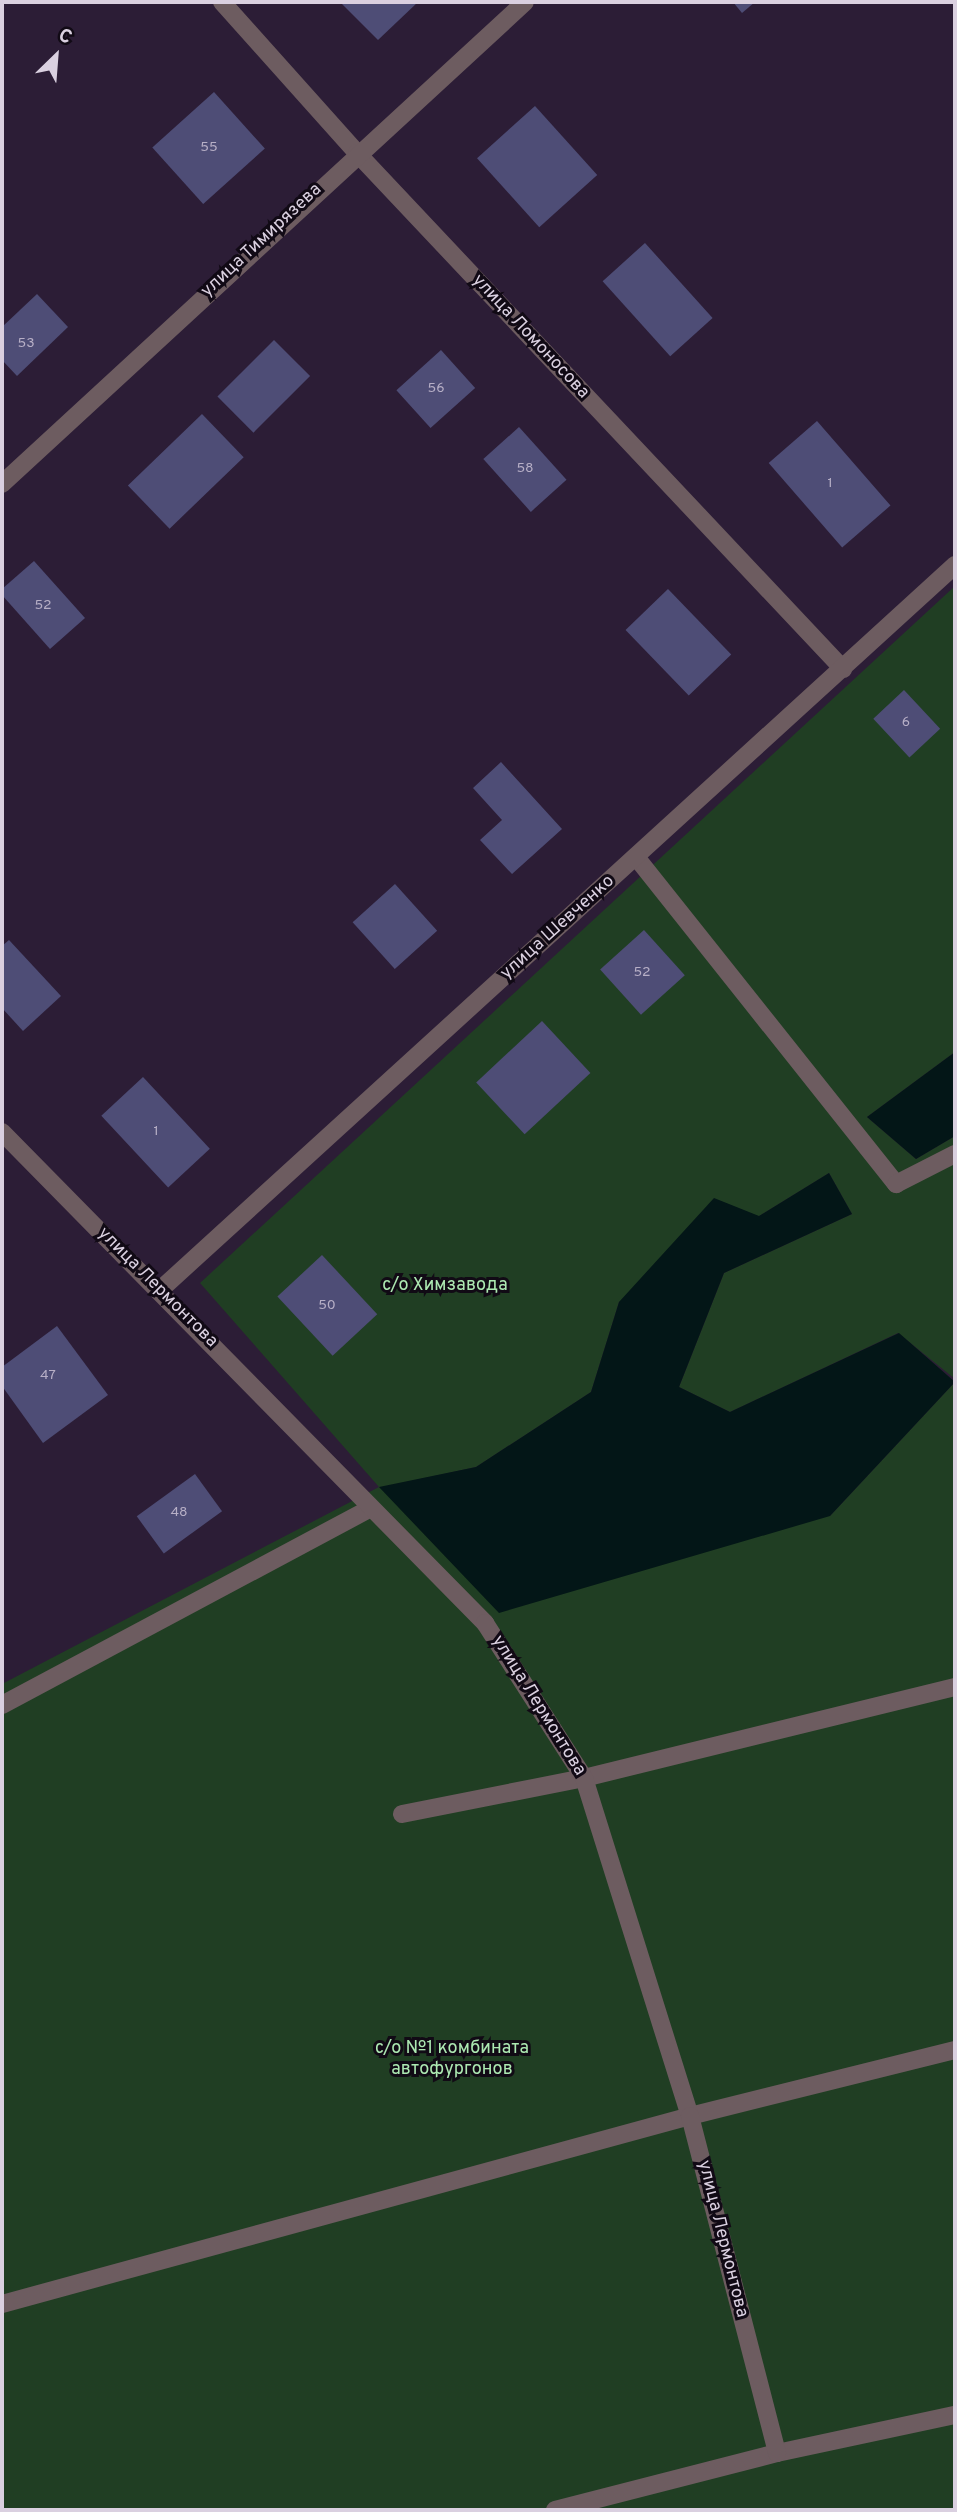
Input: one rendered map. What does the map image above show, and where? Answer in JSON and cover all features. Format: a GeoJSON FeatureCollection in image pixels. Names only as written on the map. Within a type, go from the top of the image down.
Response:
{"type":"FeatureCollection","features":[{"type":"Feature","properties":{"kind":"street","name":"улица Ломоносова"},"geometry":{"type":"LineString","coordinates":[[222,2],[357,153],[843,669]]}},
{"type":"Feature","properties":{"kind":"street","name":"улица Тимирязева"},"geometry":{"type":"LineString","coordinates":[[2,484],[357,153],[525,2]]}},
{"type":"Feature","properties":{"kind":"street","name":"улица Шевченко"},"geometry":{"type":"LineString","coordinates":[[160,1290],[955,565]]}},
{"type":"Feature","properties":{"kind":"street"},"geometry":{"type":"LineString","coordinates":[[636,857],[896,1184],[955,1154]]}},
{"type":"Feature","properties":{"kind":"street","name":"улица Лермонтова"},"geometry":{"type":"LineString","coordinates":[[2,1132],[485,1623],[584,1778],[690,2116],[777,2453]]}},
{"type":"Feature","properties":{"kind":"street"},"geometry":{"type":"LineString","coordinates":[[2,1704],[371,1508]]}},
{"type":"Feature","properties":{"kind":"street"},"geometry":{"type":"LineString","coordinates":[[402,1814],[584,1778],[955,1687]]}},
{"type":"Feature","properties":{"kind":"street"},"geometry":{"type":"LineString","coordinates":[[2,2304],[690,2116],[955,2050]]}},
{"type":"Feature","properties":{"kind":"street"},"geometry":{"type":"LineString","coordinates":[[555,2510],[777,2453],[955,2415]]}},
{"type":"Feature","properties":{"kind":"green space","name":"с/о №1 комбината автофургонов"},"geometry":{"type":"Polygon","coordinates":[[[955,586],[955,1052],[867,1117],[916,1159],[955,1136],[955,1379],[898,1333],[730,1412],[679,1387],[724,1273],[852,1214],[829,1173],[619,1302],[591,1392],[476,1467],[379,1488],[830,1516],[955,1382],[955,2510],[2,2510],[2,1684],[379,1487],[200,1283],[955,586]]]}},
{"type":"Feature","properties":{"kind":"shaded area"},"geometry":{"type":"Polygon","coordinates":[[[955,1052],[955,1136],[916,1159],[867,1117],[955,1052]]]}},
{"type":"Feature","properties":{"kind":"shaded area"},"geometry":{"type":"Polygon","coordinates":[[[829,1173],[852,1214],[724,1273],[679,1387],[730,1412],[899,1333],[955,1382],[830,1516],[499,1613],[379,1487],[476,1467],[591,1392],[619,1302],[714,1198],[759,1216],[829,1173]]]}},
{"type":"Feature","properties":{"kind":"building"},"geometry":{"type":"Polygon","coordinates":[[[340,2],[418,2],[378,40],[340,2]]]}},
{"type":"Feature","properties":{"kind":"building"},"geometry":{"type":"Polygon","coordinates":[[[733,2],[755,2],[742,13],[733,2]]]}},
{"type":"Feature","properties":{"kind":"building"},"geometry":{"type":"Polygon","coordinates":[[[214,92],[265,148],[203,204],[152,148],[214,92]]]}},
{"type":"Feature","properties":{"kind":"building"},"geometry":{"type":"Polygon","coordinates":[[[535,106],[597,175],[539,227],[477,158],[535,106]]]}},
{"type":"Feature","properties":{"kind":"building"},"geometry":{"type":"Polygon","coordinates":[[[645,243],[713,318],[670,356],[603,281],[645,243]]]}},
{"type":"Feature","properties":{"kind":"building"},"geometry":{"type":"Polygon","coordinates":[[[37,294],[68,327],[17,376],[2,360],[2,327],[37,294]]]}},
{"type":"Feature","properties":{"kind":"building"},"geometry":{"type":"Polygon","coordinates":[[[274,340],[310,376],[253,433],[217,397],[274,340]]]}},
{"type":"Feature","properties":{"kind":"building"},"geometry":{"type":"Polygon","coordinates":[[[441,350],[475,388],[431,428],[396,390],[441,350]]]}},
{"type":"Feature","properties":{"kind":"building"},"geometry":{"type":"Polygon","coordinates":[[[202,414],[244,457],[170,529],[128,486],[202,414]]]}},
{"type":"Feature","properties":{"kind":"building"},"geometry":{"type":"Polygon","coordinates":[[[817,421],[890,506],[842,548],[769,463],[817,421]]]}},
{"type":"Feature","properties":{"kind":"building"},"geometry":{"type":"Polygon","coordinates":[[[519,427],[567,480],[531,512],[483,459],[519,427]]]}},
{"type":"Feature","properties":{"kind":"building"},"geometry":{"type":"Polygon","coordinates":[[[34,561],[85,618],[50,649],[2,595],[2,589],[34,561]]]}},
{"type":"Feature","properties":{"kind":"building"},"geometry":{"type":"Polygon","coordinates":[[[668,589],[731,654],[689,695],[626,630],[668,589]]]}},
{"type":"Feature","properties":{"kind":"building"},"geometry":{"type":"Polygon","coordinates":[[[904,690],[940,729],[909,757],[873,719],[904,690]]]}},
{"type":"Feature","properties":{"kind":"building"},"geometry":{"type":"Polygon","coordinates":[[[501,762],[562,829],[512,874],[480,840],[502,820],[473,788],[501,762]]]}},
{"type":"Feature","properties":{"kind":"building"},"geometry":{"type":"Polygon","coordinates":[[[395,884],[437,931],[395,969],[353,922],[395,884]]]}},
{"type":"Feature","properties":{"kind":"building"},"geometry":{"type":"Polygon","coordinates":[[[644,930],[685,975],[641,1015],[600,969],[644,930]]]}},
{"type":"Feature","properties":{"kind":"building"},"geometry":{"type":"Polygon","coordinates":[[[9,940],[61,996],[23,1031],[2,1008],[2,946],[9,940]]]}},
{"type":"Feature","properties":{"kind":"building"},"geometry":{"type":"Polygon","coordinates":[[[542,1021],[590,1073],[525,1134],[476,1082],[542,1021]]]}},
{"type":"Feature","properties":{"kind":"building"},"geometry":{"type":"Polygon","coordinates":[[[143,1077],[210,1149],[168,1188],[101,1116],[143,1077]]]}},
{"type":"Feature","properties":{"kind":"building"},"geometry":{"type":"Polygon","coordinates":[[[322,1255],[377,1314],[333,1356],[277,1297],[322,1255]]]}},
{"type":"Feature","properties":{"kind":"building"},"geometry":{"type":"Polygon","coordinates":[[[57,1326],[108,1395],[43,1443],[2,1386],[2,1367],[57,1326]]]}},
{"type":"Feature","properties":{"kind":"building"},"geometry":{"type":"Polygon","coordinates":[[[195,1474],[222,1511],[164,1554],[137,1516],[195,1474]]]}},
{"type":"Feature","properties":{"kind":"park label","name":"с/о Химзавода"},"geometry":{"type":"Point","coordinates":[445,1286]}}]}
